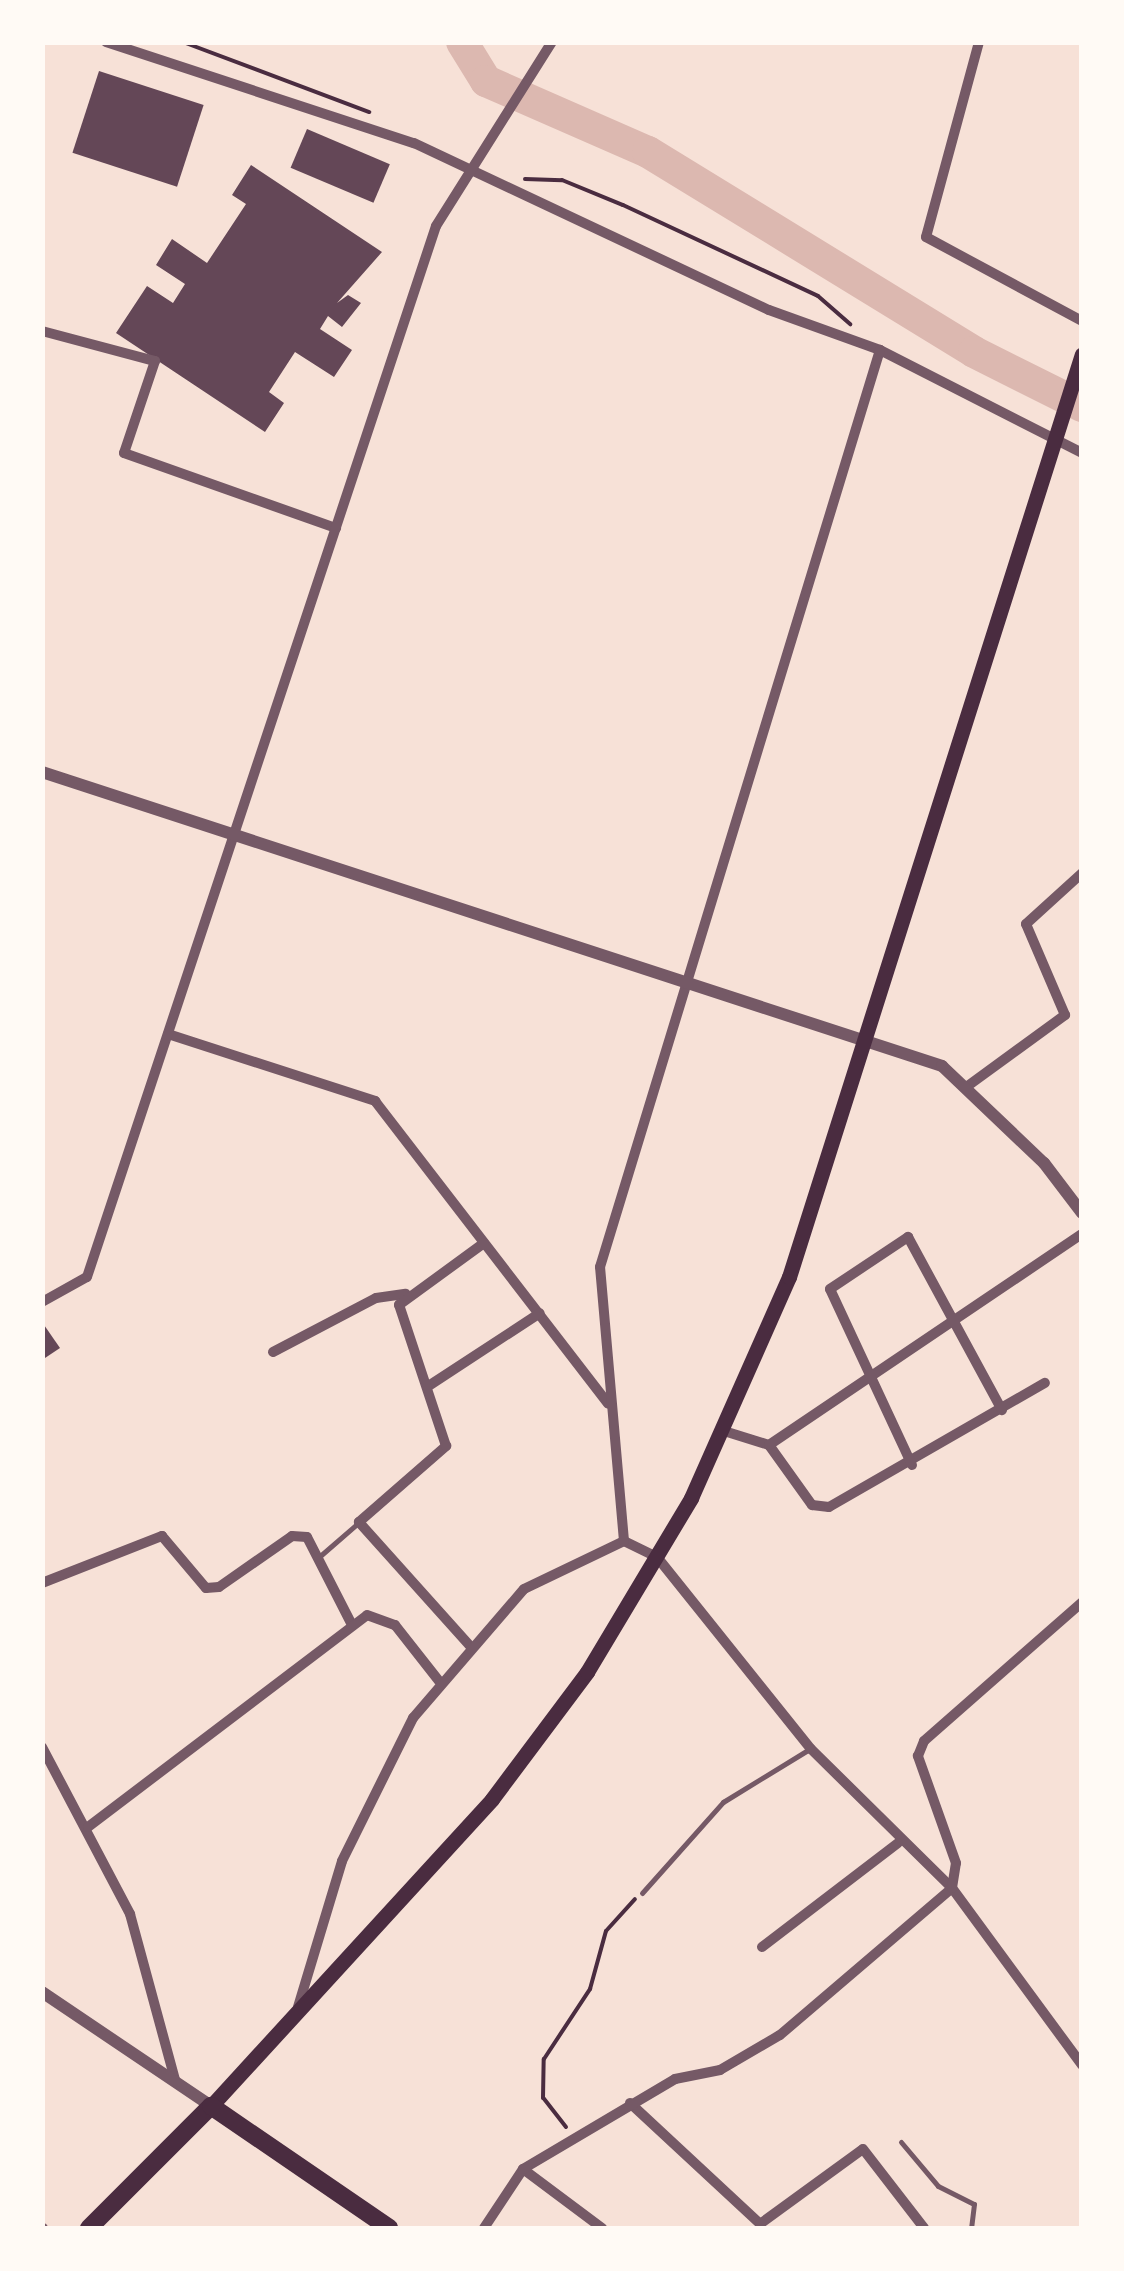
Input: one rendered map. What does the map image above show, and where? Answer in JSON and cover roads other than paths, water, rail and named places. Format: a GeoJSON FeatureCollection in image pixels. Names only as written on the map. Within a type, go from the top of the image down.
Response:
{"type":"FeatureCollection","features":[{"type":"Feature","properties":{"kind":"main road"},"geometry":{"type":"LineString","coordinates":[[89,2228],[297,2015],[492,1799],[587,1672],[657,1557],[724,1432],[789,1277],[1082,354]]}},
{"type":"Feature","properties":{"kind":"main road"},"geometry":{"type":"LineString","coordinates":[[211,2106],[389,2228]]}},
{"type":"Feature","properties":{"kind":"street"},"geometry":{"type":"LineString","coordinates":[[106,42],[414,142],[770,310],[880,350],[1082,453]]}},
{"type":"Feature","properties":{"kind":"street"},"geometry":{"type":"LineString","coordinates":[[42,1302],[87,1276],[231,832],[436,226],[466,168],[552,42]]}},
{"type":"Feature","properties":{"kind":"street"},"geometry":{"type":"LineString","coordinates":[[979,42],[926,237],[1082,321]]}},
{"type":"Feature","properties":{"kind":"street"},"geometry":{"type":"LineString","coordinates":[[42,331],[155,362],[124,453],[336,528]]}},
{"type":"Feature","properties":{"kind":"street"},"geometry":{"type":"LineString","coordinates":[[624,1542],[608,1404],[600,1267],[680,983],[880,350]]}},
{"type":"Feature","properties":{"kind":"street"},"geometry":{"type":"LineString","coordinates":[[42,772],[863,1040],[969,1085],[1082,1212]]}},
{"type":"Feature","properties":{"kind":"street"},"geometry":{"type":"LineString","coordinates":[[969,1085],[1066,1015],[1026,924],[1082,873]]}},
{"type":"Feature","properties":{"kind":"street"},"geometry":{"type":"LineString","coordinates":[[168,1034],[375,1102],[608,1404]]}},
{"type":"Feature","properties":{"kind":"street"},"geometry":{"type":"LineString","coordinates":[[769,1445],[954,1324],[1082,1234]]}},
{"type":"Feature","properties":{"kind":"street"},"geometry":{"type":"LineString","coordinates":[[912,1464],[866,1379],[830,1289],[908,1237],[1002,1410]]}},
{"type":"Feature","properties":{"kind":"street"},"geometry":{"type":"LineString","coordinates":[[273,1352],[376,1298],[406,1294],[443,1280],[484,1243]]}},
{"type":"Feature","properties":{"kind":"street"},"geometry":{"type":"LineString","coordinates":[[406,1294],[398,1306],[430,1385],[441,1458],[359,1522],[471,1647]]}},
{"type":"Feature","properties":{"kind":"street"},"geometry":{"type":"LineString","coordinates":[[430,1385],[540,1314]]}},
{"type":"Feature","properties":{"kind":"street"},"geometry":{"type":"LineString","coordinates":[[724,1432],[769,1445],[812,1505],[829,1507],[912,1464],[1045,1383]]}},
{"type":"Feature","properties":{"kind":"street"},"geometry":{"type":"LineString","coordinates":[[42,1583],[162,1536],[206,1588],[292,1536],[306,1537],[352,1625]]}},
{"type":"Feature","properties":{"kind":"street"},"geometry":{"type":"LineString","coordinates":[[624,1542],[657,1557],[811,1748],[898,1843],[952,1888],[1082,2065]]}},
{"type":"Feature","properties":{"kind":"street"},"geometry":{"type":"LineString","coordinates":[[297,2015],[342,1861],[439,1681],[524,1590],[624,1542]]}},
{"type":"Feature","properties":{"kind":"street"},"geometry":{"type":"LineString","coordinates":[[484,2228],[524,2169],[630,2103],[780,2035],[952,1888],[956,1864],[918,1756],[924,1741],[1082,1602]]}},
{"type":"Feature","properties":{"kind":"street"},"geometry":{"type":"LineString","coordinates":[[88,1826],[367,1615],[388,1619],[439,1681]]}},
{"type":"Feature","properties":{"kind":"street"},"geometry":{"type":"LineString","coordinates":[[42,1748],[88,1826],[130,1914],[175,2080]]}},
{"type":"Feature","properties":{"kind":"street"},"geometry":{"type":"LineString","coordinates":[[762,1947],[898,1843]]}},
{"type":"Feature","properties":{"kind":"street"},"geometry":{"type":"LineString","coordinates":[[42,1992],[211,2106]]}},
{"type":"Feature","properties":{"kind":"street"},"geometry":{"type":"LineString","coordinates":[[630,2103],[762,2226],[864,2149],[924,2228]]}},
{"type":"Feature","properties":{"kind":"street"},"geometry":{"type":"LineString","coordinates":[[524,2169],[602,2228]]}},
{"type":"Feature","properties":{"kind":"lane"},"geometry":{"type":"LineString","coordinates":[[316,1560],[359,1522]]}},
{"type":"Feature","properties":{"kind":"lane"},"geometry":{"type":"LineString","coordinates":[[642,1893],[724,1802],[811,1748]]}},
{"type":"Feature","properties":{"kind":"lane"},"geometry":{"type":"LineString","coordinates":[[901,2142],[938,2186],[974,2204],[971,2228]]}},
{"type":"Feature","properties":{"kind":"waterway"},"geometry":{"type":"LineString","coordinates":[[462,42],[486,81],[648,152],[974,352],[1082,406]]}}]}
